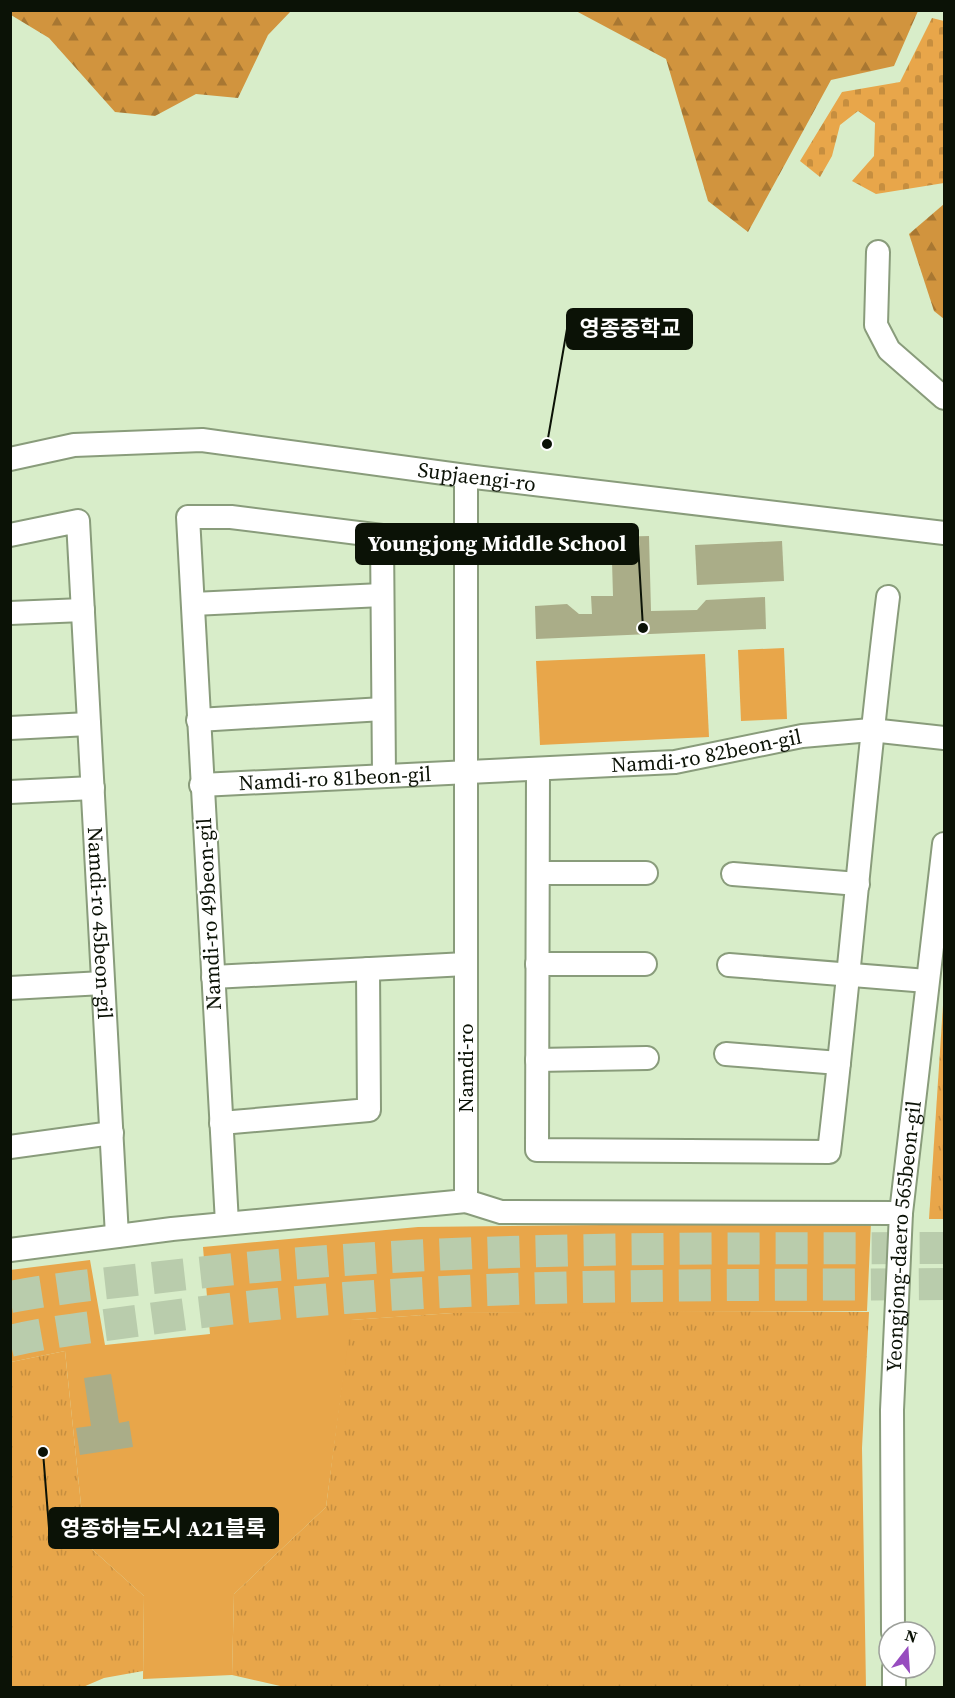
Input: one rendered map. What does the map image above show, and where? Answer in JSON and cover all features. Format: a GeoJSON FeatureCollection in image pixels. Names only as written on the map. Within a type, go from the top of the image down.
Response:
{"type":"FeatureCollection","features":[{"type":"Feature","properties":{"kind":"street"},"geometry":{"type":"LineString","coordinates":[[878,252],[876,325],[889,350],[945,398]]}},
{"type":"Feature","properties":{"kind":"street","name":"Supjaengi-ro"},"geometry":{"type":"LineString","coordinates":[[10,459],[74,445],[202,440],[466,476],[945,533]]}},
{"type":"Feature","properties":{"kind":"street","name":"Namdi-ro"},"geometry":{"type":"LineString","coordinates":[[466,476],[466,1201]]}},
{"type":"Feature","properties":{"kind":"street","name":"Namdi-ro 49beon-gil"},"geometry":{"type":"LineString","coordinates":[[227,1223],[201,785],[188,517],[231,517],[382,536],[382,595]]}},
{"type":"Feature","properties":{"kind":"street","name":"Namdi-ro 45beon-gil"},"geometry":{"type":"LineString","coordinates":[[10,535],[78,520],[117,1236]]}},
{"type":"Feature","properties":{"kind":"street"},"geometry":{"type":"LineString","coordinates":[[193,604],[382,595],[384,775]]}},
{"type":"Feature","properties":{"kind":"street"},"geometry":{"type":"LineString","coordinates":[[538,769],[537,1150],[829,1152],[850,974],[872,730],[888,597]]}},
{"type":"Feature","properties":{"kind":"street"},"geometry":{"type":"LineString","coordinates":[[10,614],[83,610]]}},
{"type":"Feature","properties":{"kind":"street"},"geometry":{"type":"LineString","coordinates":[[198,720],[383,709]]}},
{"type":"Feature","properties":{"kind":"street"},"geometry":{"type":"LineString","coordinates":[[10,728],[89,724]]}},
{"type":"Feature","properties":{"kind":"street","name":"Namdi-ro 82beon-gil"},"geometry":{"type":"LineString","coordinates":[[466,771],[675,762],[802,736],[872,730],[945,738]]}},
{"type":"Feature","properties":{"kind":"street","name":"Namdi-ro 81beon-gil"},"geometry":{"type":"LineString","coordinates":[[201,785],[466,771]]}},
{"type":"Feature","properties":{"kind":"street"},"geometry":{"type":"LineString","coordinates":[[10,792],[93,788]]}},
{"type":"Feature","properties":{"kind":"street","name":"Yeongjong-daero 565beon-gil"},"geometry":{"type":"LineString","coordinates":[[893,1620],[892,1410],[901,1213],[945,843]]}},
{"type":"Feature","properties":{"kind":"street"},"geometry":{"type":"LineString","coordinates":[[537,873],[646,873]]}},
{"type":"Feature","properties":{"kind":"street"},"geometry":{"type":"LineString","coordinates":[[733,874],[858,884]]}},
{"type":"Feature","properties":{"kind":"street"},"geometry":{"type":"LineString","coordinates":[[213,977],[466,964]]}},
{"type":"Feature","properties":{"kind":"street"},"geometry":{"type":"LineString","coordinates":[[537,964],[645,964]]}},
{"type":"Feature","properties":{"kind":"street"},"geometry":{"type":"LineString","coordinates":[[729,965],[927,981]]}},
{"type":"Feature","properties":{"kind":"street"},"geometry":{"type":"LineString","coordinates":[[221,1123],[369,1110],[368,969]]}},
{"type":"Feature","properties":{"kind":"street"},"geometry":{"type":"LineString","coordinates":[[10,988],[104,982]]}},
{"type":"Feature","properties":{"kind":"street"},"geometry":{"type":"LineString","coordinates":[[726,1054],[840,1063]]}},
{"type":"Feature","properties":{"kind":"street"},"geometry":{"type":"LineString","coordinates":[[537,1060],[647,1058]]}},
{"type":"Feature","properties":{"kind":"street"},"geometry":{"type":"LineString","coordinates":[[10,1147],[112,1133]]}},
{"type":"Feature","properties":{"kind":"street"},"geometry":{"type":"LineString","coordinates":[[10,1250],[227,1223],[466,1201],[501,1212],[901,1213]]}},
{"type":"Feature","properties":{"kind":"green space"},"geometry":{"type":"Polygon","coordinates":[[[10,11],[291,11],[268,35],[238,98],[196,94],[155,116],[115,112],[49,38],[11,15],[10,11]]]}},
{"type":"Feature","properties":{"kind":"green space"},"geometry":{"type":"Polygon","coordinates":[[[576,11],[918,11],[894,66],[831,80],[748,232],[708,201],[666,59],[576,11]]]}},
{"type":"Feature","properties":{"kind":"green space"},"geometry":{"type":"Polygon","coordinates":[[[932,18],[944,21],[944,183],[876,194],[852,181],[874,156],[875,123],[858,111],[840,125],[832,156],[820,177],[800,161],[842,92],[900,82],[932,18]]]}},
{"type":"Feature","properties":{"kind":"green space"},"geometry":{"type":"Polygon","coordinates":[[[944,204],[944,319],[934,311],[909,234],[944,204]]]}},
{"type":"Feature","properties":{"kind":"green space"},"geometry":{"type":"Polygon","coordinates":[[[784,648],[787,719],[741,721],[738,650],[784,648]]]}},
{"type":"Feature","properties":{"kind":"green space"},"geometry":{"type":"Polygon","coordinates":[[[705,654],[709,737],[540,745],[536,661],[705,654]]]}},
{"type":"Feature","properties":{"kind":"green space"},"geometry":{"type":"Polygon","coordinates":[[[944,999],[944,1219],[929,1219],[943,1005],[944,999]]]}},
{"type":"Feature","properties":{"kind":"green space"},"geometry":{"type":"Polygon","coordinates":[[[871,1222],[867,1311],[453,1313],[351,1320],[326,1507],[234,1594],[232,1675],[143,1679],[144,1596],[85,1543],[65,1351],[11,1362],[10,1270],[90,1260],[105,1345],[210,1334],[203,1247],[418,1227],[871,1222]]]}},
{"type":"Feature","properties":{"kind":"green space"},"geometry":{"type":"Polygon","coordinates":[[[869,1312],[862,1448],[866,1687],[289,1688],[232,1675],[234,1594],[326,1507],[350,1320],[453,1313],[869,1312]]]}},
{"type":"Feature","properties":{"kind":"green space"},"geometry":{"type":"Polygon","coordinates":[[[65,1351],[85,1543],[144,1596],[143,1671],[104,1678],[83,1687],[11,1688],[11,1362],[65,1351]]]}},
{"type":"Feature","properties":{"kind":"building"},"geometry":{"type":"Polygon","coordinates":[[[612,528],[612,537],[649,536],[651,611],[697,610],[706,600],[765,597],[766,629],[536,639],[535,606],[567,604],[579,614],[592,614],[591,596],[613,596],[612,561],[533,563],[532,542],[563,542],[563,529],[612,528]]]}},
{"type":"Feature","properties":{"kind":"building"},"geometry":{"type":"Polygon","coordinates":[[[782,541],[784,581],[697,585],[695,545],[782,541]]]}},
{"type":"Feature","properties":{"kind":"building"},"geometry":{"type":"Polygon","coordinates":[[[111,1374],[119,1423],[129,1421],[133,1447],[80,1455],[76,1428],[91,1426],[84,1378],[111,1374]]]}},
{"type":"Feature","properties":{"kind":"tunnel"},"geometry":{"type":"LineString","coordinates":[[10,1297],[77,1287],[282,1265],[471,1253],[660,1249],[944,1248]]}},
{"type":"Feature","properties":{"kind":"tunnel"},"geometry":{"type":"LineString","coordinates":[[10,1341],[62,1331],[150,1319],[348,1298],[547,1288],[944,1284]]}},
{"type":"Feature","properties":{"kind":"place","name":"영종중학교"},"geometry":{"type":"Point","coordinates":[547,444]}},
{"type":"Feature","properties":{"kind":"place","name":"Youngjong Middle School"},"geometry":{"type":"Point","coordinates":[643,628]}},
{"type":"Feature","properties":{"kind":"place","name":"영종하늘도시 A21블록"},"geometry":{"type":"Point","coordinates":[43,1452]}}]}
